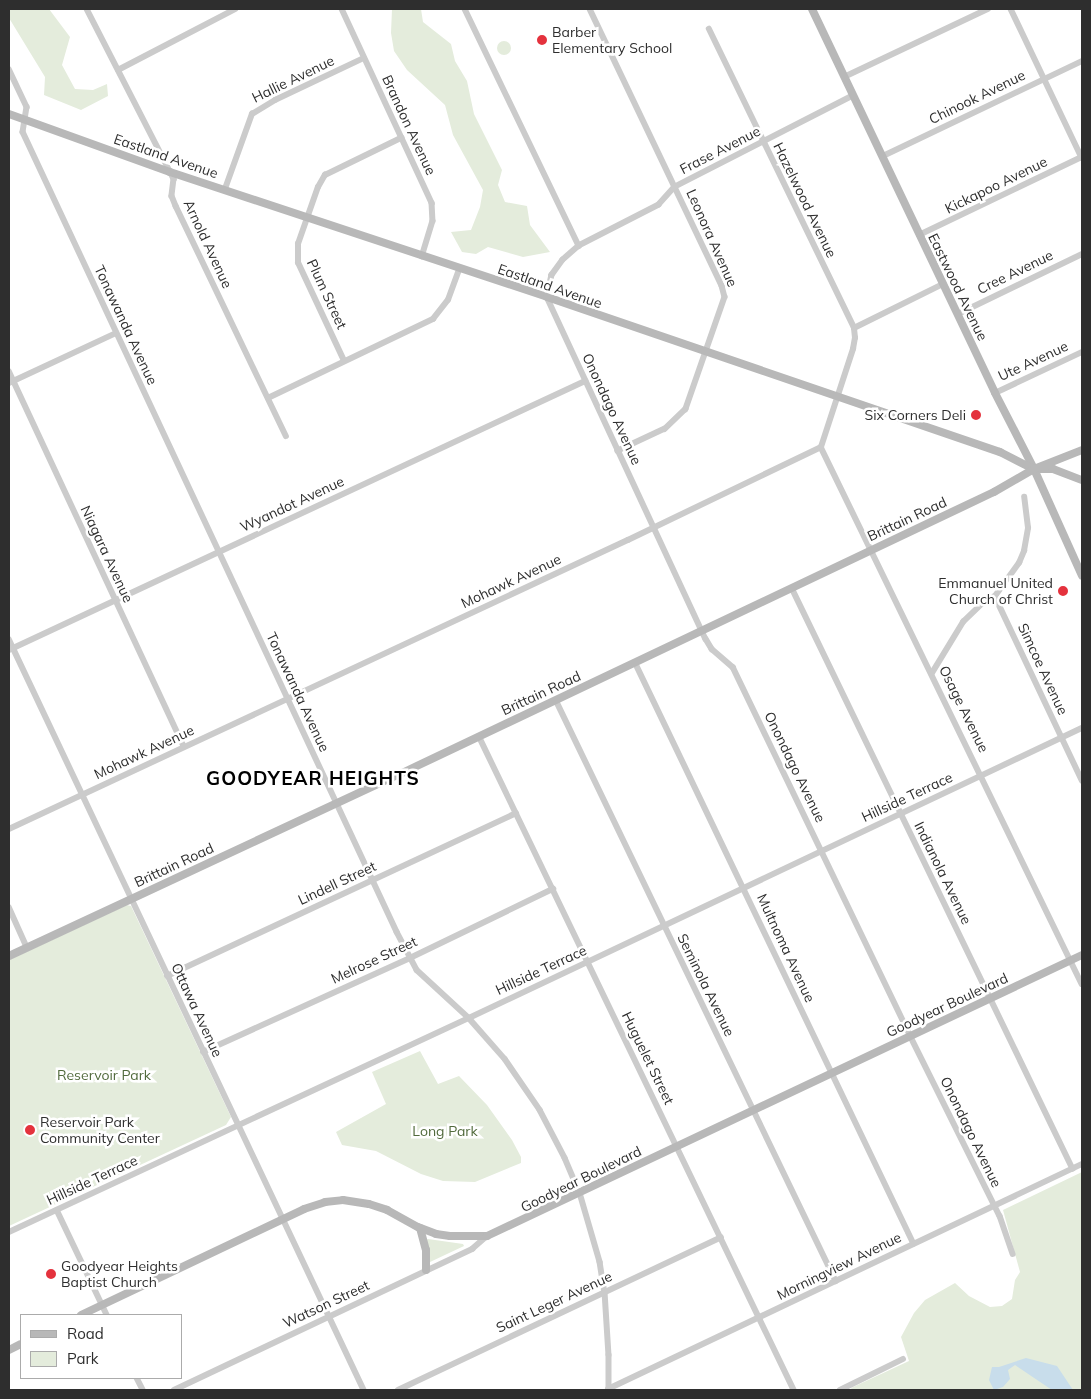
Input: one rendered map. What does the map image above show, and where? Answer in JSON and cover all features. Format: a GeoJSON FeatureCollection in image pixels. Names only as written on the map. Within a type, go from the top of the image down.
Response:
{"type":"FeatureCollection","features":[{"type":"Feature","properties":{"kind":"street","name":"Arnold Avenue"},"geometry":{"type":"LineString","coordinates":[[87,9],[174,180],[172,196],[176,206],[286,436]]}},
{"type":"Feature","properties":{"kind":"street"},"geometry":{"type":"LineString","coordinates":[[118,70],[235,9]]}},
{"type":"Feature","properties":{"kind":"street","name":"Brandon Avenue"},"geometry":{"type":"LineString","coordinates":[[342,9],[433,208],[432,221],[422,256]]}},
{"type":"Feature","properties":{"kind":"street"},"geometry":{"type":"LineString","coordinates":[[465,9],[579,246]]}},
{"type":"Feature","properties":{"kind":"street","name":"Leonora Avenue"},"geometry":{"type":"LineString","coordinates":[[590,9],[724,291],[724,303],[692,396],[682,414],[665,429],[618,451]]}},
{"type":"Feature","properties":{"kind":"street","name":"Eastwood Avenue"},"geometry":{"type":"LineString","coordinates":[[812,9],[995,393],[1034,469],[1082,576]]}},
{"type":"Feature","properties":{"kind":"street"},"geometry":{"type":"LineString","coordinates":[[844,77],[988,9]]}},
{"type":"Feature","properties":{"kind":"street"},"geometry":{"type":"LineString","coordinates":[[1011,9],[1082,158]]}},
{"type":"Feature","properties":{"kind":"street","name":"Hazelwood Avenue"},"geometry":{"type":"LineString","coordinates":[[709,29],[854,328]]}},
{"type":"Feature","properties":{"kind":"street","name":"Hallie Avenue"},"geometry":{"type":"LineString","coordinates":[[225,189],[252,114],[275,100],[364,58]]}},
{"type":"Feature","properties":{"kind":"street","name":"Chinook Avenue"},"geometry":{"type":"LineString","coordinates":[[883,156],[1082,61]]}},
{"type":"Feature","properties":{"kind":"street","name":"Tonawanda Avenue"},"geometry":{"type":"LineString","coordinates":[[9,69],[27,107],[23,132],[335,803],[410,958],[417,970],[470,1018],[505,1059],[540,1110],[558,1143],[580,1193],[594,1239],[605,1292],[609,1355],[608,1390]]}},
{"type":"Feature","properties":{"kind":"street","name":"Frase Avenue"},"geometry":{"type":"LineString","coordinates":[[547,297],[552,275],[563,260],[579,246],[659,205],[675,187],[853,96]]}},
{"type":"Feature","properties":{"kind":"street","name":"Eastland Avenue"},"geometry":{"type":"LineString","coordinates":[[9,114],[170,172],[547,297],[837,398],[1000,452],[1034,469],[1053,469],[1082,480]]}},
{"type":"Feature","properties":{"kind":"street","name":"Plum Street"},"geometry":{"type":"LineString","coordinates":[[344,361],[298,263],[296,251],[307,217],[325,175],[401,138]]}},
{"type":"Feature","properties":{"kind":"street","name":"Kickapoo Avenue"},"geometry":{"type":"LineString","coordinates":[[919,235],[1082,158]]}},
{"type":"Feature","properties":{"kind":"street","name":"Cree Avenue"},"geometry":{"type":"LineString","coordinates":[[958,314],[1082,254]]}},
{"type":"Feature","properties":{"kind":"street"},"geometry":{"type":"LineString","coordinates":[[268,398],[433,319],[448,300],[458,269]]}},
{"type":"Feature","properties":{"kind":"street"},"geometry":{"type":"LineString","coordinates":[[821,447],[855,338],[854,328],[943,284]]}},
{"type":"Feature","properties":{"kind":"street","name":"Onondago Avenue"},"geometry":{"type":"LineString","coordinates":[[547,297],[702,630],[712,649],[733,667],[994,1207],[1013,1254]]}},
{"type":"Feature","properties":{"kind":"street"},"geometry":{"type":"LineString","coordinates":[[11,382],[116,333]]}},
{"type":"Feature","properties":{"kind":"street","name":"Ute Avenue"},"geometry":{"type":"LineString","coordinates":[[995,393],[1082,352]]}},
{"type":"Feature","properties":{"kind":"street","name":"Niagara Avenue"},"geometry":{"type":"LineString","coordinates":[[9,372],[11,382],[184,746]]}},
{"type":"Feature","properties":{"kind":"street","name":"Wyandot Avenue"},"geometry":{"type":"LineString","coordinates":[[11,649],[585,381]]}},
{"type":"Feature","properties":{"kind":"street","name":"Mohawk Avenue"},"geometry":{"type":"LineString","coordinates":[[9,829],[821,447]]}},
{"type":"Feature","properties":{"kind":"street","name":"Osage Avenue"},"geometry":{"type":"LineString","coordinates":[[821,447],[1082,984]]}},
{"type":"Feature","properties":{"kind":"street","name":"Brittain Road"},"geometry":{"type":"LineString","coordinates":[[9,956],[792,588],[994,492],[1034,469],[1082,450]]}},
{"type":"Feature","properties":{"kind":"street"},"geometry":{"type":"LineString","coordinates":[[932,673],[962,622],[995,596],[1015,570],[1024,551],[1028,528],[1024,496]]}},
{"type":"Feature","properties":{"kind":"street","name":"Indianola Avenue"},"geometry":{"type":"LineString","coordinates":[[792,588],[1073,1169]]}},
{"type":"Feature","properties":{"kind":"street","name":"Simcoe Avenue"},"geometry":{"type":"LineString","coordinates":[[995,596],[1082,780]]}},
{"type":"Feature","properties":{"kind":"street","name":"Ottawa Avenue"},"geometry":{"type":"LineString","coordinates":[[9,639],[11,649],[364,1390]]}},
{"type":"Feature","properties":{"kind":"street","name":"Multnoma Avenue"},"geometry":{"type":"LineString","coordinates":[[634,662],[914,1244]]}},
{"type":"Feature","properties":{"kind":"street","name":"Seminola Avenue"},"geometry":{"type":"LineString","coordinates":[[556,700],[836,1281]]}},
{"type":"Feature","properties":{"kind":"street","name":"Hillside Terrace"},"geometry":{"type":"LineString","coordinates":[[9,1232],[470,1018],[1082,728]]}},
{"type":"Feature","properties":{"kind":"street","name":"Huguelet Street"},"geometry":{"type":"LineString","coordinates":[[479,736],[794,1390]]}},
{"type":"Feature","properties":{"kind":"street","name":"Lindell Street"},"geometry":{"type":"LineString","coordinates":[[167,976],[516,813]]}},
{"type":"Feature","properties":{"kind":"street","name":"Melrose Street"},"geometry":{"type":"LineString","coordinates":[[204,1052],[410,958],[553,889]]}},
{"type":"Feature","properties":{"kind":"street"},"geometry":{"type":"LineString","coordinates":[[9,907],[27,947]]}},
{"type":"Feature","properties":{"kind":"street","name":"Goodyear Boulevard"},"geometry":{"type":"LineString","coordinates":[[83,1314],[283,1219],[325,1202],[356,1201],[388,1210],[420,1228],[450,1236],[487,1236],[1082,955]]}},
{"type":"Feature","properties":{"kind":"street","name":"Morningview Avenue"},"geometry":{"type":"LineString","coordinates":[[608,1390],[1082,1164]]}},
{"type":"Feature","properties":{"kind":"street"},"geometry":{"type":"LineString","coordinates":[[57,1210],[107,1314]]}},
{"type":"Feature","properties":{"kind":"street"},"geometry":{"type":"LineString","coordinates":[[420,1228],[426,1250],[426,1270]]}},
{"type":"Feature","properties":{"kind":"street","name":"Watson Street"},"geometry":{"type":"LineString","coordinates":[[174,1390],[472,1249],[487,1236]]}},
{"type":"Feature","properties":{"kind":"street","name":"Saint Leger Avenue"},"geometry":{"type":"LineString","coordinates":[[398,1390],[721,1237]]}},
{"type":"Feature","properties":{"kind":"street"},"geometry":{"type":"LineString","coordinates":[[840,1390],[903,1359]]}},
{"type":"Feature","properties":{"kind":"green space"},"geometry":{"type":"Polygon","coordinates":[[[9,9],[49,9],[70,37],[62,65],[75,89],[93,90],[107,84],[108,96],[81,110],[44,95],[45,77],[9,18],[9,9]]]}},
{"type":"Feature","properties":{"kind":"green space"},"geometry":{"type":"Polygon","coordinates":[[[392,9],[421,9],[423,22],[451,44],[455,61],[467,81],[474,114],[502,170],[498,185],[505,202],[527,206],[530,225],[550,252],[523,257],[488,247],[476,254],[462,252],[451,232],[471,230],[480,207],[483,190],[453,135],[445,105],[407,70],[394,51],[391,33],[392,9]]]}},
{"type":"Feature","properties":{"kind":"green space"},"geometry":{"type":"Polygon","coordinates":[[[504,41],[509,43],[511,48],[509,53],[504,55],[499,53],[497,48],[499,43],[504,41]]]}},
{"type":"Feature","properties":{"kind":"green space","name":"Reservoir Park"},"geometry":{"type":"Polygon","coordinates":[[[127,905],[131,906],[231,1117],[226,1125],[9,1226],[9,960],[127,905]]]}},
{"type":"Feature","properties":{"kind":"green space","name":"Long Park"},"geometry":{"type":"Polygon","coordinates":[[[420,1051],[438,1084],[459,1076],[487,1105],[512,1140],[521,1157],[521,1163],[475,1182],[443,1181],[421,1174],[376,1151],[342,1145],[336,1132],[386,1104],[372,1072],[420,1051]]]}},
{"type":"Feature","properties":{"kind":"green space"},"geometry":{"type":"Polygon","coordinates":[[[1082,1172],[1082,1390],[852,1390],[851,1388],[909,1361],[901,1337],[914,1313],[925,1300],[955,1283],[969,1296],[990,1307],[1002,1306],[1012,1299],[1015,1280],[1020,1272],[1003,1210],[1082,1172]]]}},
{"type":"Feature","properties":{"kind":"green space"},"geometry":{"type":"Polygon","coordinates":[[[426,1240],[463,1244],[464,1246],[430,1262],[426,1240]]]}},
{"type":"Feature","properties":{"kind":"water"},"geometry":{"type":"Polygon","coordinates":[[[1026,1358],[1057,1366],[1073,1390],[1052,1390],[1015,1365],[1008,1370],[1010,1379],[1003,1387],[994,1390],[989,1380],[992,1367],[999,1367],[1026,1358]]]}},
{"type":"Feature","properties":{"kind":"place","name":"Barber Elementary School"},"geometry":{"type":"Point","coordinates":[542,40]}},
{"type":"Feature","properties":{"kind":"place","name":"Six Corners Deli"},"geometry":{"type":"Point","coordinates":[976,415]}},
{"type":"Feature","properties":{"kind":"place","name":"Emmanuel United Church of Christ"},"geometry":{"type":"Point","coordinates":[1063,591]}},
{"type":"Feature","properties":{"kind":"place","name":"Reservoir Park Community Center"},"geometry":{"type":"Point","coordinates":[30,1130]}},
{"type":"Feature","properties":{"kind":"place","name":"Goodyear Heights Baptist Church"},"geometry":{"type":"Point","coordinates":[51,1274]}},
{"type":"Feature","properties":{"kind":"district","name":"GOODYEAR HEIGHTS"},"geometry":{"type":"Point","coordinates":[313,779]}}]}
